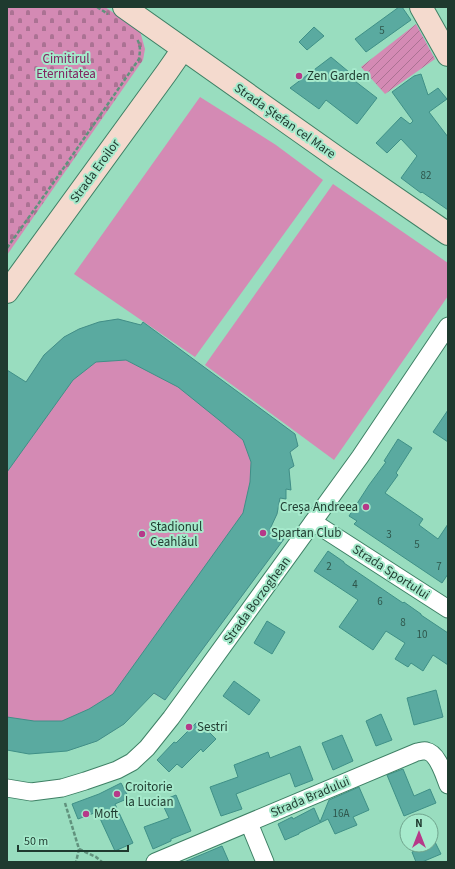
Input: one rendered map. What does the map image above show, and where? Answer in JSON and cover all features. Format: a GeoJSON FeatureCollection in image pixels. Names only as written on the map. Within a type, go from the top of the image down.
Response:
{"type":"FeatureCollection","features":[{"type":"Feature","properties":{"kind":"street"},"geometry":{"type":"LineString","coordinates":[[421,7],[448,55]]}},
{"type":"Feature","properties":{"kind":"street","name":"Strada Ștefan cel Mare"},"geometry":{"type":"LineString","coordinates":[[119,13],[183,49],[448,234]]}},
{"type":"Feature","properties":{"kind":"street","name":"Strada Eroilor"},"geometry":{"type":"LineString","coordinates":[[7,292],[183,49]]}},
{"type":"Feature","properties":{"kind":"street","name":"Strada Borzoghean"},"geometry":{"type":"LineString","coordinates":[[7,788],[31,792],[62,788],[117,770],[132,762],[147,748],[171,718],[314,522],[360,457],[448,326]]}},
{"type":"Feature","properties":{"kind":"street","name":"Strada Sportului"},"geometry":{"type":"LineString","coordinates":[[314,522],[448,609]]}},
{"type":"Feature","properties":{"kind":"street","name":"Strada Bradului"},"geometry":{"type":"LineString","coordinates":[[155,862],[417,752],[426,751],[433,754],[438,760],[448,785]]}},
{"type":"Feature","properties":{"kind":"street"},"geometry":{"type":"LineString","coordinates":[[249,823],[265,862]]}},
{"type":"Feature","properties":{"kind":"path"},"geometry":{"type":"LineString","coordinates":[[97,7],[119,13]]}},
{"type":"Feature","properties":{"kind":"path"},"geometry":{"type":"LineString","coordinates":[[7,248],[139,59],[140,44],[136,37]]}},
{"type":"Feature","properties":{"kind":"path"},"geometry":{"type":"LineString","coordinates":[[65,802],[79,849],[76,862]]}},
{"type":"Feature","properties":{"kind":"path"},"geometry":{"type":"LineString","coordinates":[[79,849],[96,857],[102,862]]}},
{"type":"Feature","properties":{"kind":"green space","name":"Cimitirul Eternitatea"},"geometry":{"type":"Polygon","coordinates":[[[7,7],[105,7],[140,31],[145,49],[143,60],[7,255],[7,7]]]}},
{"type":"Feature","properties":{"kind":"green space"},"geometry":{"type":"Polygon","coordinates":[[[416,24],[435,59],[385,94],[361,67],[416,24]]]}},
{"type":"Feature","properties":{"kind":"green space"},"geometry":{"type":"Polygon","coordinates":[[[200,97],[276,145],[323,180],[195,357],[74,274],[200,97]]]}},
{"type":"Feature","properties":{"kind":"green space"},"geometry":{"type":"Polygon","coordinates":[[[333,184],[448,263],[448,296],[334,460],[205,365],[333,184]]]}},
{"type":"Feature","properties":{"kind":"green space","name":"Stadionul Ceahlăul"},"geometry":{"type":"Polygon","coordinates":[[[118,319],[141,325],[143,322],[295,434],[298,446],[290,452],[294,466],[289,469],[291,490],[286,489],[286,499],[280,498],[277,514],[270,529],[284,539],[165,700],[153,693],[124,724],[97,741],[67,751],[7,750],[7,374],[26,382],[44,355],[64,337],[79,329],[99,322],[118,319]]]}},
{"type":"Feature","properties":{"kind":"building"},"geometry":{"type":"Polygon","coordinates":[[[399,7],[402,7],[411,20],[366,52],[355,39],[399,7]]]}},
{"type":"Feature","properties":{"kind":"building"},"geometry":{"type":"Polygon","coordinates":[[[314,27],[324,36],[307,50],[299,42],[314,27]]]}},
{"type":"Feature","properties":{"kind":"building"},"geometry":{"type":"Polygon","coordinates":[[[331,57],[349,72],[347,75],[377,98],[357,124],[326,100],[319,109],[290,88],[331,57]]]}},
{"type":"Feature","properties":{"kind":"building"},"geometry":{"type":"Polygon","coordinates":[[[421,74],[428,95],[438,88],[447,99],[429,112],[448,137],[448,210],[401,178],[417,156],[401,139],[387,153],[376,143],[401,117],[410,124],[413,121],[392,92],[414,76],[421,74]]]}},
{"type":"Feature","properties":{"kind":"building"},"geometry":{"type":"Polygon","coordinates":[[[118,319],[141,325],[143,322],[295,434],[298,446],[290,452],[294,466],[289,469],[291,490],[286,489],[286,499],[280,498],[277,514],[270,529],[284,539],[165,700],[154,693],[124,724],[97,741],[67,751],[29,754],[7,750],[7,717],[34,721],[62,721],[89,709],[113,694],[243,513],[250,482],[251,462],[243,440],[178,387],[126,360],[96,362],[73,380],[7,472],[7,370],[26,382],[44,355],[64,337],[79,329],[99,322],[118,319]]]}},
{"type":"Feature","properties":{"kind":"building"},"geometry":{"type":"Polygon","coordinates":[[[448,410],[448,442],[433,432],[448,410]]]}},
{"type":"Feature","properties":{"kind":"building"},"geometry":{"type":"Polygon","coordinates":[[[398,439],[412,448],[396,473],[398,475],[385,493],[423,519],[419,525],[438,539],[448,524],[448,574],[442,583],[354,524],[357,521],[349,516],[386,462],[384,461],[398,439]]]}},
{"type":"Feature","properties":{"kind":"building"},"geometry":{"type":"Polygon","coordinates":[[[328,551],[448,633],[448,665],[433,655],[423,671],[411,663],[408,667],[395,659],[405,643],[386,631],[373,650],[339,627],[358,600],[314,571],[328,551]]]}},
{"type":"Feature","properties":{"kind":"building"},"geometry":{"type":"Polygon","coordinates":[[[267,621],[285,632],[272,654],[254,643],[267,621]]]}},
{"type":"Feature","properties":{"kind":"building"},"geometry":{"type":"Polygon","coordinates":[[[234,681],[260,700],[249,715],[223,696],[234,681]]]}},
{"type":"Feature","properties":{"kind":"building"},"geometry":{"type":"Polygon","coordinates":[[[436,690],[443,717],[414,725],[407,698],[436,690]]]}},
{"type":"Feature","properties":{"kind":"building"},"geometry":{"type":"Polygon","coordinates":[[[381,714],[392,740],[376,746],[366,721],[381,714]]]}},
{"type":"Feature","properties":{"kind":"building"},"geometry":{"type":"Polygon","coordinates":[[[198,721],[216,739],[203,752],[201,749],[182,768],[177,764],[169,772],[157,760],[174,742],[176,743],[198,721]]]}},
{"type":"Feature","properties":{"kind":"building"},"geometry":{"type":"Polygon","coordinates":[[[342,735],[353,761],[333,770],[322,743],[342,735]]]}},
{"type":"Feature","properties":{"kind":"building"},"geometry":{"type":"Polygon","coordinates":[[[300,746],[313,780],[295,787],[290,773],[236,794],[242,809],[221,816],[210,787],[238,777],[234,765],[268,752],[270,758],[300,746]]]}},
{"type":"Feature","properties":{"kind":"building"},"geometry":{"type":"Polygon","coordinates":[[[403,769],[414,796],[430,789],[436,803],[411,813],[403,813],[387,775],[403,769]]]}},
{"type":"Feature","properties":{"kind":"building"},"geometry":{"type":"Polygon","coordinates":[[[121,783],[129,798],[115,804],[133,843],[115,851],[97,812],[78,819],[72,804],[99,794],[121,783]]]}},
{"type":"Feature","properties":{"kind":"building"},"geometry":{"type":"Polygon","coordinates":[[[359,787],[369,810],[353,817],[357,825],[335,834],[328,819],[285,840],[278,824],[292,817],[293,819],[314,808],[320,822],[329,800],[359,787]]]}},
{"type":"Feature","properties":{"kind":"building"},"geometry":{"type":"Polygon","coordinates":[[[176,795],[191,831],[171,839],[171,841],[153,849],[144,827],[169,818],[161,801],[176,795]]]}},
{"type":"Feature","properties":{"kind":"building"},"geometry":{"type":"Polygon","coordinates":[[[222,846],[229,862],[184,862],[222,846]]]}},
{"type":"Feature","properties":{"kind":"building"},"geometry":{"type":"Polygon","coordinates":[[[439,850],[441,854],[422,862],[416,862],[412,853],[439,853],[439,850]]]}},
{"type":"Feature","properties":{"kind":"place","name":"Zen Garden"},"geometry":{"type":"Point","coordinates":[299,76]}},
{"type":"Feature","properties":{"kind":"place","name":"Creșa Andreea"},"geometry":{"type":"Point","coordinates":[366,507]}},
{"type":"Feature","properties":{"kind":"place","name":"Spartan Club"},"geometry":{"type":"Point","coordinates":[263,533]}},
{"type":"Feature","properties":{"kind":"place","name":"Stadionul Ceahlăul"},"geometry":{"type":"Point","coordinates":[142,534]}},
{"type":"Feature","properties":{"kind":"place","name":"Sestri"},"geometry":{"type":"Point","coordinates":[189,727]}},
{"type":"Feature","properties":{"kind":"place","name":"Croitorie la Lucian"},"geometry":{"type":"Point","coordinates":[117,794]}},
{"type":"Feature","properties":{"kind":"place","name":"Moft"},"geometry":{"type":"Point","coordinates":[86,814]}}]}
